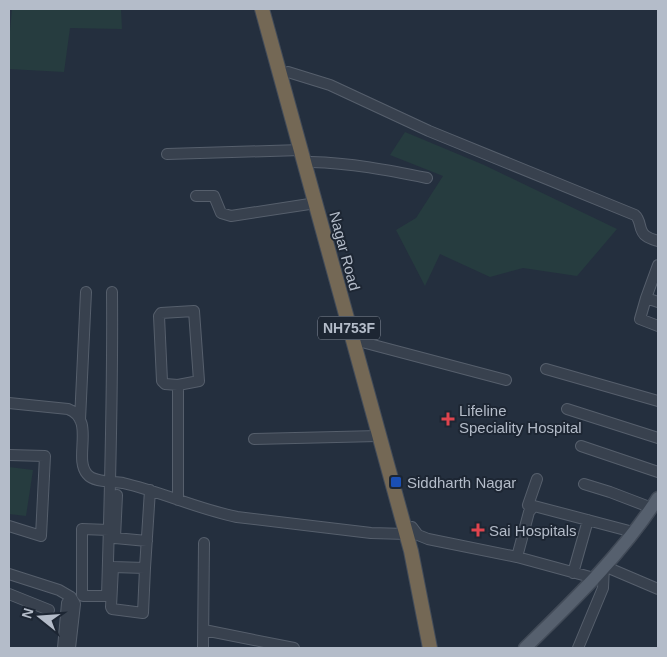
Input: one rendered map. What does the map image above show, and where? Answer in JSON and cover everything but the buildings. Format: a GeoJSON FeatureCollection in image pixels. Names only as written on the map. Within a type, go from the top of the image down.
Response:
{"type":"FeatureCollection","features":[{"type":"Feature","properties":{"kind":"highway","name":"Nagar Road"},"geometry":{"type":"LineString","coordinates":[[262,9],[300,150],[430,599],[439,648]]}},
{"type":"Feature","properties":{"kind":"highway","name":"Nagar Road"},"geometry":{"type":"LineString","coordinates":[[270,9],[362,342],[384,445]]}},
{"type":"Feature","properties":{"kind":"highway","name":"Nagar Road"},"geometry":{"type":"LineString","coordinates":[[409,531],[430,648]]}},
{"type":"Feature","properties":{"kind":"main road"},"geometry":{"type":"LineString","coordinates":[[525,648],[594,578],[655,503]]}},
{"type":"Feature","properties":{"kind":"street"},"geometry":{"type":"LineString","coordinates":[[288,72],[330,85],[429,131],[635,215],[639,220],[641,231],[646,236],[658,241]]}},
{"type":"Feature","properties":{"kind":"street"},"geometry":{"type":"LineString","coordinates":[[167,154],[300,150]]}},
{"type":"Feature","properties":{"kind":"street"},"geometry":{"type":"LineString","coordinates":[[311,162],[366,166],[427,178]]}},
{"type":"Feature","properties":{"kind":"street"},"geometry":{"type":"LineString","coordinates":[[196,196],[214,196],[221,213],[231,216],[316,203]]}},
{"type":"Feature","properties":{"kind":"street"},"geometry":{"type":"LineString","coordinates":[[658,264],[640,319],[658,326]]}},
{"type":"Feature","properties":{"kind":"street"},"geometry":{"type":"LineString","coordinates":[[86,292],[80,420],[84,443],[84,468],[87,475],[94,479],[150,490],[237,517],[370,533],[409,531],[428,539],[518,557],[594,578]]}},
{"type":"Feature","properties":{"kind":"street"},"geometry":{"type":"LineString","coordinates":[[109,530],[82,530],[83,596],[107,596],[109,530],[109,481],[113,391],[112,292]]}},
{"type":"Feature","properties":{"kind":"street"},"geometry":{"type":"LineString","coordinates":[[646,298],[658,302]]}},
{"type":"Feature","properties":{"kind":"street"},"geometry":{"type":"LineString","coordinates":[[194,311],[196,312],[200,382],[178,385],[165,384],[162,381],[159,316],[160,313],[194,311]]}},
{"type":"Feature","properties":{"kind":"street"},"geometry":{"type":"LineString","coordinates":[[362,342],[506,380]]}},
{"type":"Feature","properties":{"kind":"street"},"geometry":{"type":"LineString","coordinates":[[546,369],[658,401]]}},
{"type":"Feature","properties":{"kind":"street"},"geometry":{"type":"LineString","coordinates":[[178,385],[178,500]]}},
{"type":"Feature","properties":{"kind":"street"},"geometry":{"type":"LineString","coordinates":[[9,403],[68,409],[75,411],[80,420]]}},
{"type":"Feature","properties":{"kind":"street"},"geometry":{"type":"LineString","coordinates":[[567,408],[658,438]]}},
{"type":"Feature","properties":{"kind":"street"},"geometry":{"type":"LineString","coordinates":[[254,439],[384,445]]}},
{"type":"Feature","properties":{"kind":"street"},"geometry":{"type":"LineString","coordinates":[[581,446],[658,472]]}},
{"type":"Feature","properties":{"kind":"street"},"geometry":{"type":"LineString","coordinates":[[9,455],[45,456],[40,536],[9,526]]}},
{"type":"Feature","properties":{"kind":"street"},"geometry":{"type":"LineString","coordinates":[[537,479],[528,505],[633,532]]}},
{"type":"Feature","properties":{"kind":"street"},"geometry":{"type":"LineString","coordinates":[[584,484],[655,503]]}},
{"type":"Feature","properties":{"kind":"street"},"geometry":{"type":"LineString","coordinates":[[145,568],[113,567],[112,610],[143,613],[150,490]]}},
{"type":"Feature","properties":{"kind":"street"},"geometry":{"type":"LineString","coordinates":[[117,495],[115,538],[147,541]]}},
{"type":"Feature","properties":{"kind":"street"},"geometry":{"type":"LineString","coordinates":[[518,557],[529,512],[532,507]]}},
{"type":"Feature","properties":{"kind":"street"},"geometry":{"type":"LineString","coordinates":[[573,573],[588,520]]}},
{"type":"Feature","properties":{"kind":"street"},"geometry":{"type":"LineString","coordinates":[[203,648],[204,543]]}},
{"type":"Feature","properties":{"kind":"street"},"geometry":{"type":"LineString","coordinates":[[578,648],[603,588],[604,566],[658,589]]}},
{"type":"Feature","properties":{"kind":"street"},"geometry":{"type":"LineString","coordinates":[[9,574],[59,590],[71,597],[67,603],[70,648]]}},
{"type":"Feature","properties":{"kind":"street"},"geometry":{"type":"LineString","coordinates":[[9,594],[49,610]]}},
{"type":"Feature","properties":{"kind":"street"},"geometry":{"type":"LineString","coordinates":[[62,648],[69,622]]}},
{"type":"Feature","properties":{"kind":"street"},"geometry":{"type":"LineString","coordinates":[[204,630],[294,648]]}},
{"type":"Feature","properties":{"kind":"green space"},"geometry":{"type":"Polygon","coordinates":[[[12,9],[121,9],[122,29],[70,28],[64,72],[9,69],[12,9]]]}},
{"type":"Feature","properties":{"kind":"green space"},"geometry":{"type":"Polygon","coordinates":[[[405,132],[484,165],[617,229],[577,276],[523,268],[490,277],[440,254],[425,286],[396,230],[416,218],[443,176],[390,155],[405,132]]]}},
{"type":"Feature","properties":{"kind":"green space"},"geometry":{"type":"Polygon","coordinates":[[[9,467],[33,470],[26,516],[9,514],[9,467]]]}},
{"type":"Feature","properties":{"kind":"place","name":"Lifeline Speciality Hospital"},"geometry":{"type":"Point","coordinates":[448,419]}},
{"type":"Feature","properties":{"kind":"place","name":"Siddharth Nagar"},"geometry":{"type":"Point","coordinates":[396,482]}},
{"type":"Feature","properties":{"kind":"place","name":"Sai Hospitals"},"geometry":{"type":"Point","coordinates":[478,530]}}]}
